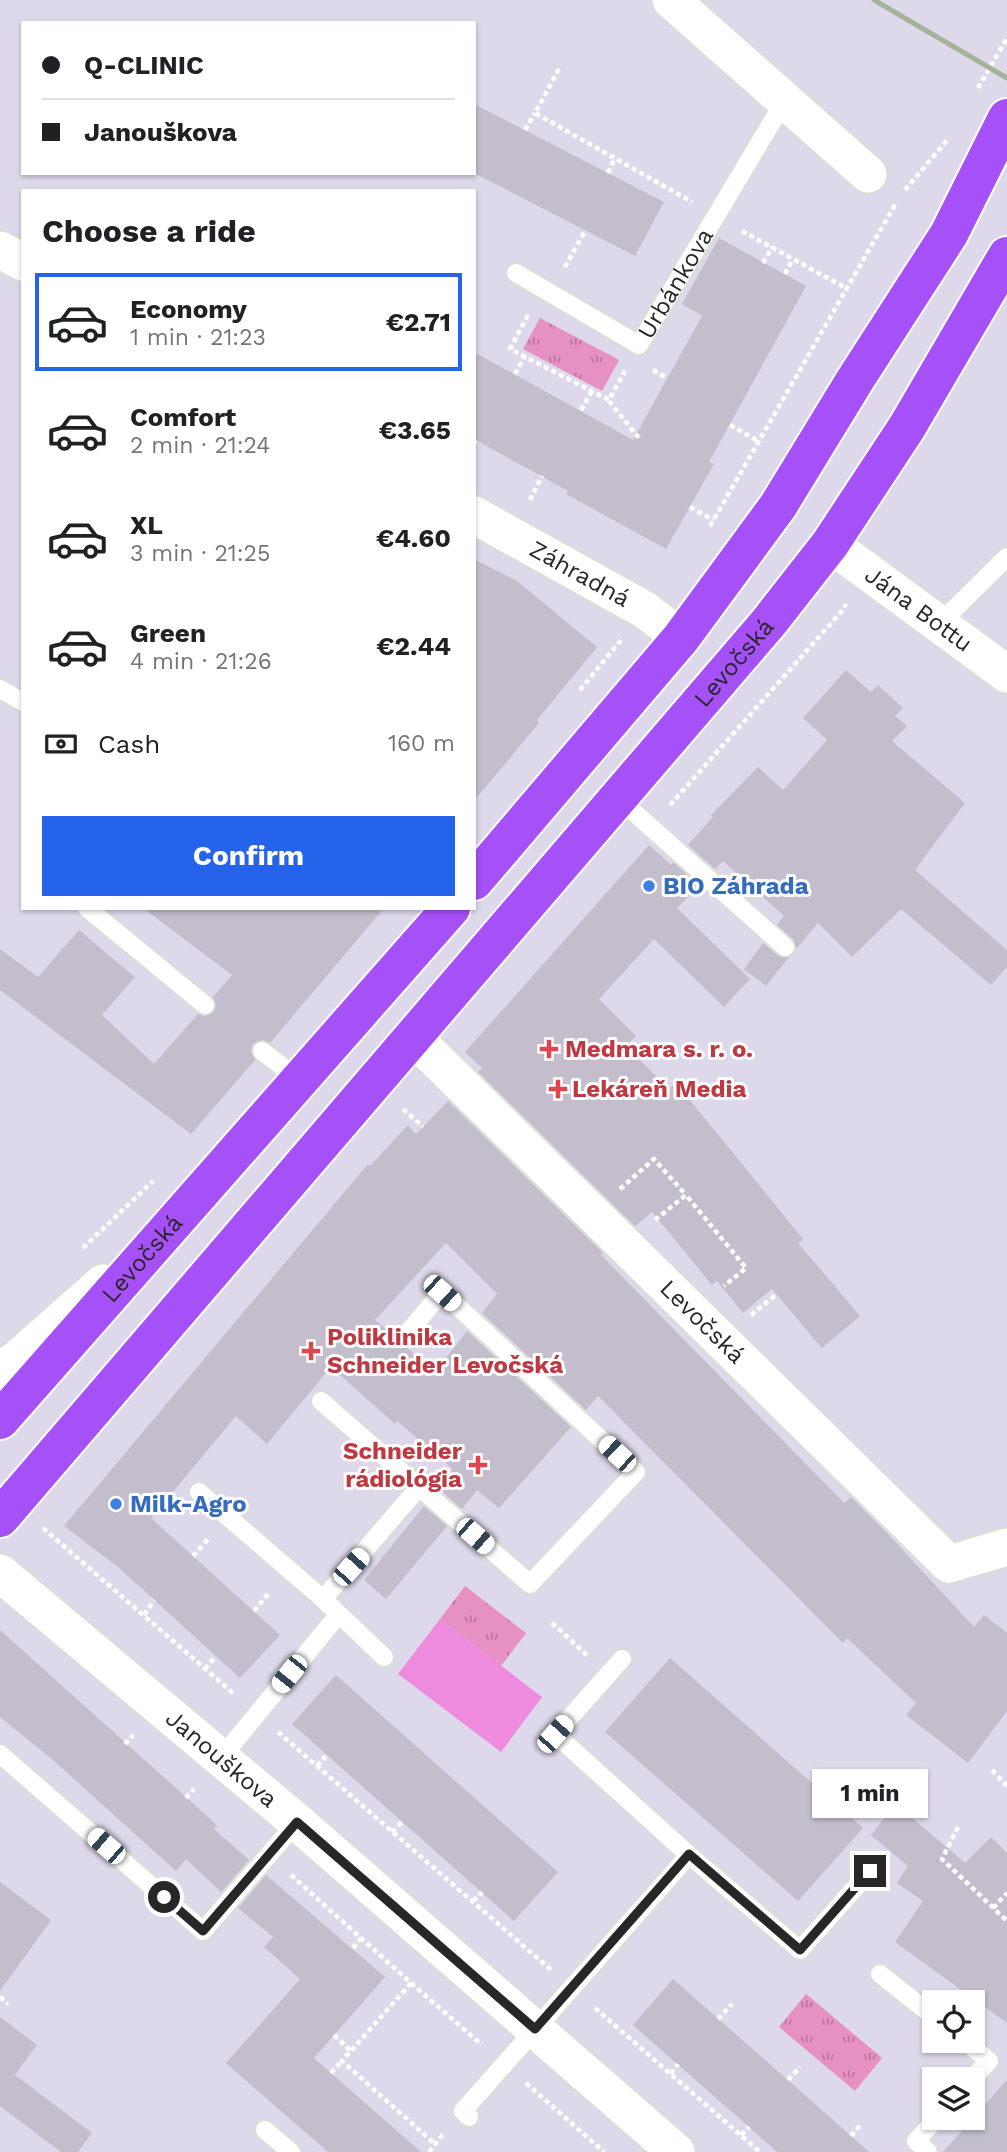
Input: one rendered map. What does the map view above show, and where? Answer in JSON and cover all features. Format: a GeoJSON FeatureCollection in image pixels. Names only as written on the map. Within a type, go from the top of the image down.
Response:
{"type":"FeatureCollection","features":[{"type":"Feature","properties":{"kind":"main road"},"geometry":{"type":"LineString","coordinates":[[476,879],[681,638],[778,506],[949,234],[1007,118]]}},
{"type":"Feature","properties":{"kind":"main road","name":"Levočská"},"geometry":{"type":"LineString","coordinates":[[0,1518],[769,622],[830,544],[907,427],[1007,256]]}},
{"type":"Feature","properties":{"kind":"main road","name":"Levočská"},"geometry":{"type":"LineString","coordinates":[[0,1420],[449,910]]}},
{"type":"Feature","properties":{"kind":"street"},"geometry":{"type":"LineString","coordinates":[[671,0],[868,174]]}},
{"type":"Feature","properties":{"kind":"street"},"geometry":{"type":"LineString","coordinates":[[0,250],[21,261]]}},
{"type":"Feature","properties":{"kind":"street","name":"Záhradná"},"geometry":{"type":"LineString","coordinates":[[476,516],[645,610],[681,638]]}},
{"type":"Feature","properties":{"kind":"street","name":"Jána Bottu"},"geometry":{"type":"LineString","coordinates":[[830,544],[1007,674]]}},
{"type":"Feature","properties":{"kind":"street","name":"Levočská"},"geometry":{"type":"LineString","coordinates":[[413,1037],[948,1564],[1007,1547]]}},
{"type":"Feature","properties":{"kind":"street"},"geometry":{"type":"LineString","coordinates":[[0,1370],[173,1223]]}},
{"type":"Feature","properties":{"kind":"street","name":"Janouškova"},"geometry":{"type":"LineString","coordinates":[[0,1573],[297,1822],[676,2152]]}},
{"type":"Feature","properties":{"kind":"lane","name":"Urbánkova"},"geometry":{"type":"LineString","coordinates":[[516,273],[639,345],[785,100]]}},
{"type":"Feature","properties":{"kind":"lane"},"geometry":{"type":"LineString","coordinates":[[939,624],[1007,557]]}},
{"type":"Feature","properties":{"kind":"lane"},"geometry":{"type":"LineString","coordinates":[[0,689],[21,701]]}},
{"type":"Feature","properties":{"kind":"lane"},"geometry":{"type":"LineString","coordinates":[[618,798],[785,947]]}},
{"type":"Feature","properties":{"kind":"lane"},"geometry":{"type":"LineString","coordinates":[[89,910],[205,1005]]}},
{"type":"Feature","properties":{"kind":"lane"},"geometry":{"type":"LineString","coordinates":[[262,1051],[300,1080]]}},
{"type":"Feature","properties":{"kind":"lane"},"geometry":{"type":"LineString","coordinates":[[321,1401],[530,1584],[636,1472],[442,1293],[410,1330]]}},
{"type":"Feature","properties":{"kind":"lane"},"geometry":{"type":"LineString","coordinates":[[323,1599],[419,1487]]}},
{"type":"Feature","properties":{"kind":"lane"},"geometry":{"type":"LineString","coordinates":[[199,1492],[323,1599],[384,1657]]}},
{"type":"Feature","properties":{"kind":"lane"},"geometry":{"type":"LineString","coordinates":[[221,1758],[338,1615]]}},
{"type":"Feature","properties":{"kind":"lane"},"geometry":{"type":"LineString","coordinates":[[622,1659],[555,1734],[800,1950],[870,1871]]}},
{"type":"Feature","properties":{"kind":"lane"},"geometry":{"type":"LineString","coordinates":[[0,1755],[203,1931],[297,1822]]}},
{"type":"Feature","properties":{"kind":"lane"},"geometry":{"type":"LineString","coordinates":[[469,2117],[463,2112],[689,1854]]}},
{"type":"Feature","properties":{"kind":"lane"},"geometry":{"type":"LineString","coordinates":[[880,1973],[922,2007]]}},
{"type":"Feature","properties":{"kind":"lane"},"geometry":{"type":"LineString","coordinates":[[979,2053],[989,2061],[983,2067]]}},
{"type":"Feature","properties":{"kind":"lane"},"geometry":{"type":"LineString","coordinates":[[265,2130],[291,2152]]}},
{"type":"Feature","properties":{"kind":"lane"},"geometry":{"type":"LineString","coordinates":[[926,2130],[916,2141],[928,2152]]}},
{"type":"Feature","properties":{"kind":"path"},"geometry":{"type":"LineString","coordinates":[[976,92],[1007,38]]}},
{"type":"Feature","properties":{"kind":"path"},"geometry":{"type":"LineString","coordinates":[[525,130],[559,69]]}},
{"type":"Feature","properties":{"kind":"path"},"geometry":{"type":"LineString","coordinates":[[535,113],[846,288]]}},
{"type":"Feature","properties":{"kind":"path"},"geometry":{"type":"LineString","coordinates":[[708,529],[900,197],[955,127]]}},
{"type":"Feature","properties":{"kind":"path"},"geometry":{"type":"LineString","coordinates":[[608,173],[615,159]]}},
{"type":"Feature","properties":{"kind":"path"},"geometry":{"type":"LineString","coordinates":[[585,230],[510,349],[609,400],[639,438]]}},
{"type":"Feature","properties":{"kind":"path"},"geometry":{"type":"LineString","coordinates":[[763,263],[772,247]]}},
{"type":"Feature","properties":{"kind":"path"},"geometry":{"type":"LineString","coordinates":[[785,275],[793,259]]}},
{"type":"Feature","properties":{"kind":"path"},"geometry":{"type":"LineString","coordinates":[[609,400],[639,345]]}},
{"type":"Feature","properties":{"kind":"path"},"geometry":{"type":"LineString","coordinates":[[515,374],[525,356]]}},
{"type":"Feature","properties":{"kind":"path"},"geometry":{"type":"LineString","coordinates":[[581,410],[592,391]]}},
{"type":"Feature","properties":{"kind":"path"},"geometry":{"type":"LineString","coordinates":[[730,425],[758,441]]}},
{"type":"Feature","properties":{"kind":"path"},"geometry":{"type":"LineString","coordinates":[[527,508],[542,476]]}},
{"type":"Feature","properties":{"kind":"path"},"geometry":{"type":"LineString","coordinates":[[690,507],[713,520]]}},
{"type":"Feature","properties":{"kind":"path"},"geometry":{"type":"LineString","coordinates":[[579,690],[645,610]]}},
{"type":"Feature","properties":{"kind":"path"},"geometry":{"type":"LineString","coordinates":[[401,1107],[423,1127]]}},
{"type":"Feature","properties":{"kind":"path"},"geometry":{"type":"LineString","coordinates":[[592,1213],[654,1159],[746,1268]]}},
{"type":"Feature","properties":{"kind":"path"},"geometry":{"type":"LineString","coordinates":[[625,1246],[686,1195]]}},
{"type":"Feature","properties":{"kind":"path"},"geometry":{"type":"LineString","coordinates":[[43,1527],[760,2152]]}},
{"type":"Feature","properties":{"kind":"path"},"geometry":{"type":"LineString","coordinates":[[144,1615],[154,1600]]}},
{"type":"Feature","properties":{"kind":"path"},"geometry":{"type":"LineString","coordinates":[[552,1623],[608,1675]]}},
{"type":"Feature","properties":{"kind":"path"},"geometry":{"type":"LineString","coordinates":[[205,1669],[216,1656]]}},
{"type":"Feature","properties":{"kind":"path"},"geometry":{"type":"LineString","coordinates":[[125,1744],[133,1735]]}},
{"type":"Feature","properties":{"kind":"path"},"geometry":{"type":"LineString","coordinates":[[317,1766],[327,1755]]}},
{"type":"Feature","properties":{"kind":"path"},"geometry":{"type":"LineString","coordinates":[[992,1770],[1007,1786]]}},
{"type":"Feature","properties":{"kind":"path"},"geometry":{"type":"LineString","coordinates":[[186,1798],[194,1789]]}},
{"type":"Feature","properties":{"kind":"path"},"geometry":{"type":"LineString","coordinates":[[392,1832],[402,1822]]}},
{"type":"Feature","properties":{"kind":"path"},"geometry":{"type":"LineString","coordinates":[[958,1827],[942,1859],[1007,1921]]}},
{"type":"Feature","properties":{"kind":"path"},"geometry":{"type":"LineString","coordinates":[[472,1901],[482,1892]]}},
{"type":"Feature","properties":{"kind":"path"},"geometry":{"type":"LineString","coordinates":[[993,1908],[1007,1893]]}},
{"type":"Feature","properties":{"kind":"path"},"geometry":{"type":"LineString","coordinates":[[353,1948],[361,1938]]}},
{"type":"Feature","properties":{"kind":"path"},"geometry":{"type":"LineString","coordinates":[[0,1997],[8,2004]]}},
{"type":"Feature","properties":{"kind":"path"},"geometry":{"type":"LineString","coordinates":[[718,2019],[732,2004]]}},
{"type":"Feature","properties":{"kind":"path"},"geometry":{"type":"LineString","coordinates":[[334,2035],[351,2050]]}},
{"type":"Feature","properties":{"kind":"path"},"geometry":{"type":"LineString","coordinates":[[331,2073],[342,2061]]}},
{"type":"Feature","properties":{"kind":"path"},"geometry":{"type":"LineString","coordinates":[[671,2074],[678,2064]]}},
{"type":"Feature","properties":{"kind":"path"},"geometry":{"type":"LineString","coordinates":[[788,2080],[800,2067]]}},
{"type":"Feature","properties":{"kind":"path"},"geometry":{"type":"LineString","coordinates":[[851,2136],[862,2123]]}},
{"type":"Feature","properties":{"kind":"path"},"geometry":{"type":"LineString","coordinates":[[741,2135],[749,2127]]}},
{"type":"Feature","properties":{"kind":"green space"},"geometry":{"type":"Polygon","coordinates":[[[540,318],[619,360],[602,391],[523,349],[540,318]]]}},
{"type":"Feature","properties":{"kind":"green space"},"geometry":{"type":"Polygon","coordinates":[[[465,1586],[526,1633],[501,1666],[440,1619],[465,1586]]]}},
{"type":"Feature","properties":{"kind":"green space"},"geometry":{"type":"Polygon","coordinates":[[[806,1994],[882,2058],[855,2091],[779,2027],[806,1994]]]}},
{"type":"Feature","properties":{"kind":"shaded area"},"geometry":{"type":"Polygon","coordinates":[[[440,1619],[542,1697],[501,1752],[398,1674],[440,1619]]]}},
{"type":"Feature","properties":{"kind":"building"},"geometry":{"type":"Polygon","coordinates":[[[476,105],[664,202],[635,256],[476,174],[476,105]]]}},
{"type":"Feature","properties":{"kind":"building"},"geometry":{"type":"Polygon","coordinates":[[[719,238],[806,286],[709,462],[714,464],[666,549],[476,440],[476,353],[633,440],[702,316],[682,304],[719,238]]]}},
{"type":"Feature","properties":{"kind":"building"},"geometry":{"type":"Polygon","coordinates":[[[476,560],[517,581],[597,647],[537,720],[539,723],[476,799],[476,560]]]}},
{"type":"Feature","properties":{"kind":"building"},"geometry":{"type":"Polygon","coordinates":[[[846,670],[871,692],[878,685],[903,708],[895,716],[907,726],[892,741],[965,803],[915,870],[1007,950],[1007,967],[991,985],[901,909],[852,957],[818,923],[796,949],[793,939],[777,925],[784,916],[723,861],[715,869],[688,845],[713,817],[711,815],[758,767],[783,790],[827,740],[803,718],[846,670]]]}},
{"type":"Feature","properties":{"kind":"building"},"geometry":{"type":"Polygon","coordinates":[[[649,845],[699,886],[677,908],[750,979],[724,1007],[654,939],[599,999],[636,1036],[626,1046],[669,1089],[676,1083],[803,1239],[798,1243],[860,1316],[822,1348],[772,1289],[743,1313],[717,1281],[712,1285],[652,1212],[635,1226],[478,1072],[482,1068],[465,1052],[649,845]]]}},
{"type":"Feature","properties":{"kind":"building"},"geometry":{"type":"Polygon","coordinates":[[[146,910],[382,910],[270,1043],[263,1040],[253,1044],[251,1050],[255,1060],[191,1134],[0,990],[0,949],[38,977],[79,930],[135,977],[102,1015],[154,1064],[198,1014],[204,1016],[213,1013],[216,1006],[213,997],[232,975],[146,910]]]}},
{"type":"Feature","properties":{"kind":"building"},"geometry":{"type":"Polygon","coordinates":[[[763,943],[778,956],[789,957],[766,986],[744,969],[763,943]]]}},
{"type":"Feature","properties":{"kind":"building"},"geometry":{"type":"Polygon","coordinates":[[[448,1101],[603,1253],[601,1255],[844,1503],[851,1497],[888,1534],[974,1627],[984,1615],[1007,1633],[1007,1711],[968,1763],[906,1715],[916,1703],[847,1638],[843,1643],[598,1396],[586,1410],[482,1313],[497,1294],[446,1243],[375,1320],[435,1372],[467,1331],[571,1427],[499,1508],[477,1490],[462,1509],[438,1488],[453,1469],[397,1421],[395,1424],[331,1367],[267,1444],[236,1416],[151,1518],[280,1635],[240,1678],[118,1567],[64,1526],[368,1164],[370,1166],[408,1125],[416,1134],[448,1101]]]}},
{"type":"Feature","properties":{"kind":"building"},"geometry":{"type":"Polygon","coordinates":[[[424,1506],[447,1526],[386,1599],[364,1580],[424,1506]]]}},
{"type":"Feature","properties":{"kind":"building"},"geometry":{"type":"Polygon","coordinates":[[[0,1630],[217,1825],[214,1829],[249,1860],[221,1892],[186,1859],[176,1871],[53,1760],[0,1717],[0,1630]]]}},
{"type":"Feature","properties":{"kind":"building"},"geometry":{"type":"Polygon","coordinates":[[[670,1658],[863,1828],[798,1901],[605,1732],[670,1658]]]}},
{"type":"Feature","properties":{"kind":"building"},"geometry":{"type":"Polygon","coordinates":[[[336,1675],[558,1872],[514,1921],[292,1724],[336,1675]]]}},
{"type":"Feature","properties":{"kind":"building"},"geometry":{"type":"Polygon","coordinates":[[[896,1804],[965,1863],[991,1837],[1007,1853],[1007,2023],[985,2007],[985,1990],[961,1990],[895,1942],[923,1901],[897,1883],[908,1866],[871,1835],[896,1804]]]}},
{"type":"Feature","properties":{"kind":"building"},"geometry":{"type":"Polygon","coordinates":[[[266,1875],[385,1977],[314,2058],[421,2152],[328,2152],[226,2063],[300,1979],[264,1947],[273,1937],[238,1908],[266,1875]]]}},
{"type":"Feature","properties":{"kind":"building"},"geometry":{"type":"Polygon","coordinates":[[[0,1882],[51,1920],[0,1991],[0,1882]]]}},
{"type":"Feature","properties":{"kind":"building"},"geometry":{"type":"Polygon","coordinates":[[[673,1979],[869,2152],[777,2152],[633,2025],[673,1979]]]}},
{"type":"Feature","properties":{"kind":"building"},"geometry":{"type":"Polygon","coordinates":[[[0,2017],[37,2045],[15,2075],[92,2133],[78,2152],[61,2152],[0,2106],[0,2017]]]}},
{"type":"Feature","properties":{"kind":"building"},"geometry":{"type":"Polygon","coordinates":[[[1007,2080],[1007,2152],[943,2152],[963,2130],[985,2130],[985,2105],[1007,2080]]]}},
{"type":"Feature","properties":{"kind":"railway"},"geometry":{"type":"LineString","coordinates":[[874,0],[1007,78]]}},
{"type":"Feature","properties":{"kind":"place","name":"BIO Záhrada"},"geometry":{"type":"Point","coordinates":[649,886]}},
{"type":"Feature","properties":{"kind":"place","name":"Medmara s. r. o."},"geometry":{"type":"Point","coordinates":[549,1049]}},
{"type":"Feature","properties":{"kind":"place","name":"Lekáreň Media"},"geometry":{"type":"Point","coordinates":[558,1089]}},
{"type":"Feature","properties":{"kind":"place","name":"Poliklinika Schneider Levočská"},"geometry":{"type":"Point","coordinates":[311,1351]}},
{"type":"Feature","properties":{"kind":"place","name":"Schneider rádiológia"},"geometry":{"type":"Point","coordinates":[478,1465]}},
{"type":"Feature","properties":{"kind":"place","name":"Milk-Agro"},"geometry":{"type":"Point","coordinates":[116,1504]}},
{"type":"Feature","properties":{"kind":"route"},"geometry":{"type":"LineString","coordinates":[[164,1897],[203,1931],[297,1822],[535,2029],[689,1854],[800,1950],[870,1871]]}}]}
